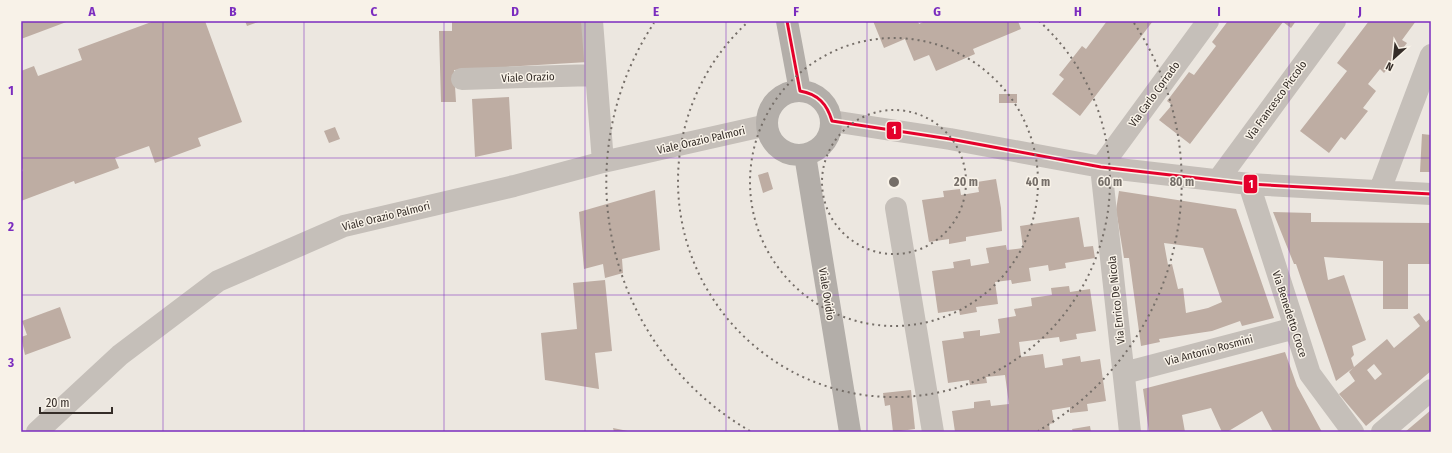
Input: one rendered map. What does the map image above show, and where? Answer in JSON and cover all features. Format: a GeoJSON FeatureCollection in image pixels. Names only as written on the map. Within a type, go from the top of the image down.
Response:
{"type":"FeatureCollection","features":[{"type":"Feature","properties":{"kind":"main road"},"geometry":{"type":"LineString","coordinates":[[786,21],[800,91]]}},
{"type":"Feature","properties":{"kind":"main road"},"geometry":{"type":"LineString","coordinates":[[800,91],[812,94],[822,101],[830,113],[832,121],[830,133],[826,142],[817,151],[805,155],[792,155],[776,146],[769,135],[767,124],[770,110],[777,100],[788,94],[800,91]]}},
{"type":"Feature","properties":{"kind":"main road","name":"Viale Ovidio"},"geometry":{"type":"LineString","coordinates":[[805,155],[850,432]]}},
{"type":"Feature","properties":{"kind":"street"},"geometry":{"type":"LineString","coordinates":[[592,21],[595,75],[603,162]]}},
{"type":"Feature","properties":{"kind":"street","name":"Via Carlo Corrado"},"geometry":{"type":"LineString","coordinates":[[1101,167],[1208,21]]}},
{"type":"Feature","properties":{"kind":"street","name":"Via Francesco Piccolo"},"geometry":{"type":"LineString","coordinates":[[1218,180],[1334,21]]}},
{"type":"Feature","properties":{"kind":"street"},"geometry":{"type":"LineString","coordinates":[[1380,190],[1431,55]]}},
{"type":"Feature","properties":{"kind":"street","name":"Viale Orazio"},"geometry":{"type":"LineString","coordinates":[[462,79],[595,75]]}},
{"type":"Feature","properties":{"kind":"street"},"geometry":{"type":"LineString","coordinates":[[832,121],[1101,167],[1249,184],[1431,194]]}},
{"type":"Feature","properties":{"kind":"street","name":"Viale Orazio Palmori"},"geometry":{"type":"LineString","coordinates":[[37,432],[120,355],[218,281],[344,226],[514,186],[603,162],[767,124]]}},
{"type":"Feature","properties":{"kind":"street","name":"Via Enrico De Nicola"},"geometry":{"type":"LineString","coordinates":[[1101,167],[1130,432]]}},
{"type":"Feature","properties":{"kind":"street","name":"Via Benedetto Croce"},"geometry":{"type":"LineString","coordinates":[[1249,184],[1310,374],[1353,432]]}},
{"type":"Feature","properties":{"kind":"street"},"geometry":{"type":"LineString","coordinates":[[896,208],[933,432]]}},
{"type":"Feature","properties":{"kind":"street","name":"Via Antonio Rosmini"},"geometry":{"type":"LineString","coordinates":[[1124,373],[1294,328]]}},
{"type":"Feature","properties":{"kind":"street"},"geometry":{"type":"LineString","coordinates":[[1382,432],[1431,390]]}},
{"type":"Feature","properties":{"kind":"building"},"geometry":{"type":"Polygon","coordinates":[[[21,21],[69,21],[21,39],[21,21]]]}},
{"type":"Feature","properties":{"kind":"building"},"geometry":{"type":"Polygon","coordinates":[[[154,21],[205,21],[242,122],[198,138],[201,146],[155,163],[149,146],[115,158],[119,168],[75,184],[74,181],[21,201],[21,172],[23,171],[21,165],[21,71],[34,66],[38,76],[82,60],[78,49],[154,21]]]}},
{"type":"Feature","properties":{"kind":"building"},"geometry":{"type":"Polygon","coordinates":[[[245,21],[261,21],[247,26],[245,21]]]}},
{"type":"Feature","properties":{"kind":"building"},"geometry":{"type":"Polygon","coordinates":[[[452,21],[586,21],[588,62],[454,70],[456,102],[441,102],[439,31],[452,31],[452,21]]]}},
{"type":"Feature","properties":{"kind":"building"},"geometry":{"type":"Polygon","coordinates":[[[873,21],[918,21],[919,24],[925,21],[1018,21],[1021,29],[973,49],[975,54],[936,71],[929,55],[914,61],[905,39],[884,48],[873,21]]]}},
{"type":"Feature","properties":{"kind":"building"},"geometry":{"type":"Polygon","coordinates":[[[1107,21],[1153,21],[1080,116],[1052,94],[1064,79],[1059,75],[1082,46],[1086,49],[1107,21]]]}},
{"type":"Feature","properties":{"kind":"building"},"geometry":{"type":"Polygon","coordinates":[[[1228,21],[1296,21],[1291,28],[1283,22],[1190,144],[1159,120],[1172,105],[1167,101],[1189,72],[1194,75],[1216,46],[1212,42],[1228,21]]]}},
{"type":"Feature","properties":{"kind":"building"},"geometry":{"type":"Polygon","coordinates":[[[1369,21],[1416,21],[1402,40],[1407,43],[1384,73],[1380,69],[1368,84],[1376,91],[1363,108],[1368,111],[1345,140],[1341,137],[1329,153],[1300,131],[1347,71],[1337,63],[1369,21]]]}},
{"type":"Feature","properties":{"kind":"building"},"geometry":{"type":"Polygon","coordinates":[[[999,94],[1017,94],[1017,103],[999,103],[999,94]]]}},
{"type":"Feature","properties":{"kind":"building"},"geometry":{"type":"Polygon","coordinates":[[[509,97],[512,149],[475,157],[472,99],[509,97]]]}},
{"type":"Feature","properties":{"kind":"building"},"geometry":{"type":"Polygon","coordinates":[[[335,127],[340,139],[329,143],[324,131],[335,127]]]}},
{"type":"Feature","properties":{"kind":"building"},"geometry":{"type":"Polygon","coordinates":[[[1422,134],[1431,135],[1431,172],[1420,172],[1422,134]]]}},
{"type":"Feature","properties":{"kind":"building"},"geometry":{"type":"Polygon","coordinates":[[[768,172],[773,189],[763,193],[758,175],[768,172]]]}},
{"type":"Feature","properties":{"kind":"building"},"geometry":{"type":"Polygon","coordinates":[[[996,179],[1001,208],[1002,231],[966,237],[966,241],[949,244],[949,239],[929,242],[922,200],[944,197],[943,191],[960,189],[961,195],[979,192],[977,182],[996,179]]]}},
{"type":"Feature","properties":{"kind":"building"},"geometry":{"type":"Polygon","coordinates":[[[655,190],[660,250],[622,259],[623,273],[605,278],[603,264],[584,269],[579,212],[655,190]]]}},
{"type":"Feature","properties":{"kind":"building"},"geometry":{"type":"Polygon","coordinates":[[[1119,191],[1236,209],[1274,318],[1242,326],[1240,321],[1212,331],[1159,339],[1160,342],[1141,346],[1129,258],[1124,258],[1116,210],[1119,191]],[[1164,243],[1168,265],[1172,264],[1178,289],[1183,288],[1186,313],[1208,308],[1222,302],[1203,248],[1164,243]]]}},
{"type":"Feature","properties":{"kind":"building"},"geometry":{"type":"Polygon","coordinates":[[[1273,212],[1311,213],[1311,222],[1431,223],[1431,264],[1408,264],[1408,309],[1383,309],[1383,261],[1324,257],[1328,280],[1344,275],[1366,340],[1352,346],[1354,355],[1351,358],[1354,367],[1387,339],[1394,348],[1420,326],[1413,317],[1419,313],[1426,322],[1431,318],[1431,371],[1366,426],[1339,394],[1355,381],[1349,372],[1353,368],[1336,381],[1296,264],[1294,264],[1273,212]],[[1374,364],[1367,370],[1375,380],[1382,374],[1374,364]]]}},
{"type":"Feature","properties":{"kind":"building"},"geometry":{"type":"Polygon","coordinates":[[[1079,217],[1084,247],[1093,246],[1095,258],[1065,263],[1066,268],[1049,271],[1048,265],[1029,268],[1031,281],[1012,284],[1011,280],[995,282],[998,304],[976,307],[977,312],[960,315],[959,310],[938,313],[932,271],[954,268],[953,262],[970,259],[971,266],[989,263],[986,248],[1006,245],[1007,250],[1023,248],[1020,226],[1079,217]]]}},
{"type":"Feature","properties":{"kind":"building"},"geometry":{"type":"Polygon","coordinates":[[[605,280],[612,351],[595,353],[599,389],[545,380],[541,333],[577,329],[573,283],[605,280]]]}},
{"type":"Feature","properties":{"kind":"building"},"geometry":{"type":"Polygon","coordinates":[[[1069,286],[1070,292],[1090,289],[1096,331],[1076,334],[1077,339],[1060,342],[1059,337],[1019,342],[1021,357],[1043,354],[1045,368],[1063,365],[1062,359],[1080,356],[1081,362],[1100,359],[1106,401],[1087,404],[1088,411],[1070,413],[1070,407],[1052,410],[1054,423],[1049,424],[1050,432],[955,432],[952,411],[974,408],[974,402],[990,400],[991,406],[1009,404],[1005,375],[986,377],[987,383],[970,385],[969,380],[948,383],[942,341],[964,338],[963,332],[980,330],[980,336],[1000,333],[998,319],[1016,316],[1014,309],[1032,306],[1031,298],[1052,295],[1051,288],[1069,286]]]}},
{"type":"Feature","properties":{"kind":"building"},"geometry":{"type":"Polygon","coordinates":[[[60,307],[71,338],[25,355],[21,337],[27,335],[22,321],[60,307]]]}},
{"type":"Feature","properties":{"kind":"building"},"geometry":{"type":"Polygon","coordinates":[[[1285,352],[1297,386],[1322,432],[1273,432],[1262,411],[1227,432],[1222,432],[1211,408],[1182,415],[1185,432],[1149,432],[1143,389],[1285,352]]]}},
{"type":"Feature","properties":{"kind":"building"},"geometry":{"type":"Polygon","coordinates":[[[911,390],[915,429],[893,432],[890,405],[885,406],[883,393],[911,390]]]}},
{"type":"Feature","properties":{"kind":"building"},"geometry":{"type":"Polygon","coordinates":[[[1431,410],[1431,432],[1405,432],[1431,410]]]}},
{"type":"Feature","properties":{"kind":"building"},"geometry":{"type":"Polygon","coordinates":[[[1090,426],[1091,432],[1073,432],[1072,429],[1090,426]]]}},
{"type":"Feature","properties":{"kind":"building"},"geometry":{"type":"Polygon","coordinates":[[[613,428],[628,431],[628,432],[614,432],[613,428]]]}},
{"type":"Feature","properties":{"kind":"transit line","name":"1"},"geometry":{"type":"LineString","coordinates":[[787,21],[800,91],[817,97],[824,105],[832,121],[950,139],[1101,167],[1249,184],[1431,194]]}}]}
